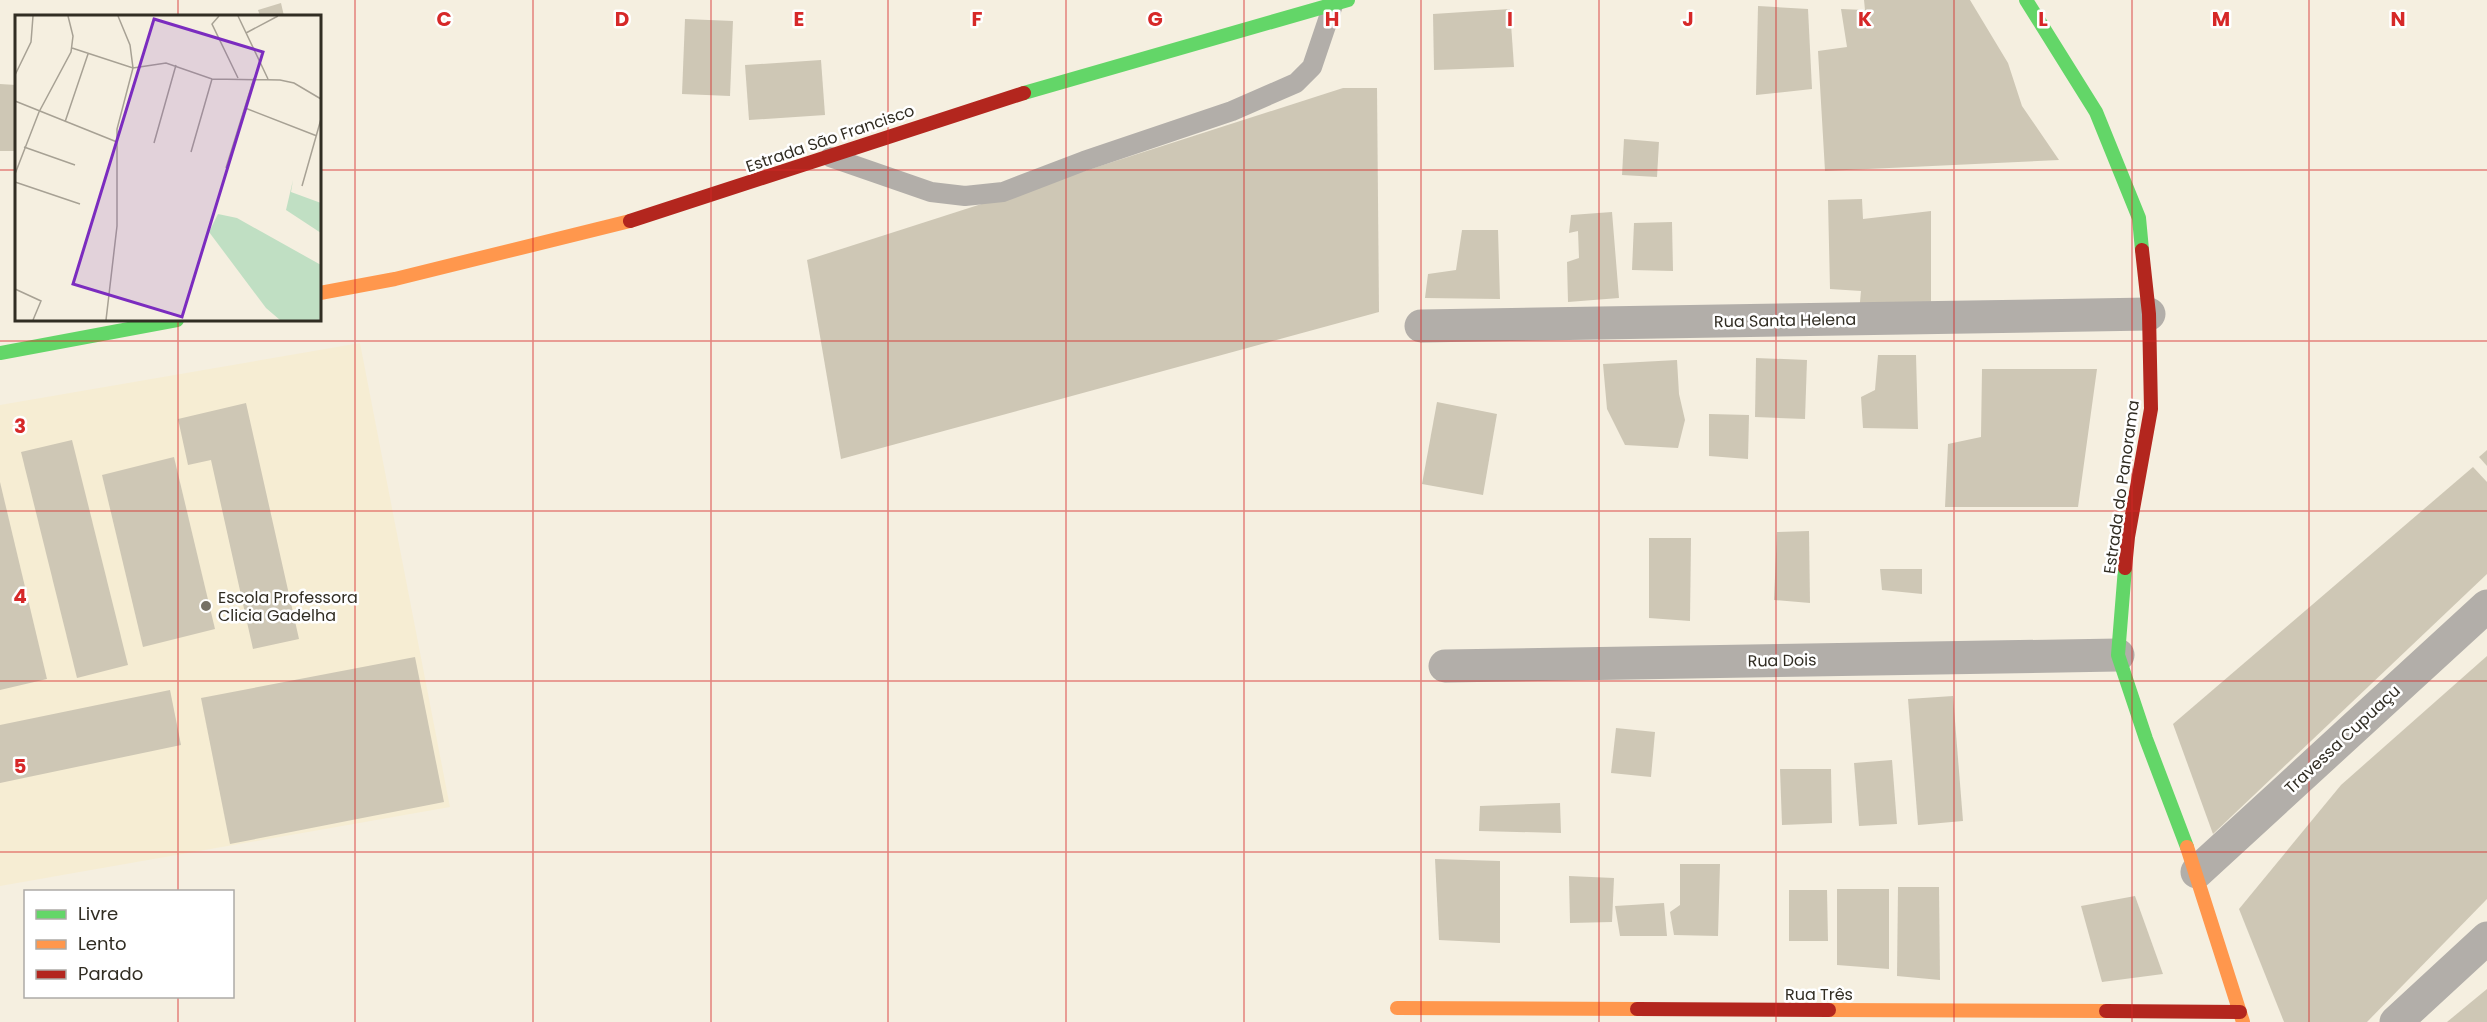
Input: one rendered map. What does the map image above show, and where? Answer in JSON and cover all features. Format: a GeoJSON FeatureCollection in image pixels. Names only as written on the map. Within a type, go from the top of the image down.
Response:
{"type":"FeatureCollection","features":[{"type":"Feature","properties":{"kind":"street","name":"Estrada do Panorama"},"geometry":{"type":"LineString","coordinates":[[2026,0],[2096,112],[2139,218],[2149,314],[2151,409],[2128,537],[2118,655],[2146,739],[2197,872],[2242,1017]]}},
{"type":"Feature","properties":{"kind":"street","name":"Estrada São Francisco"},"geometry":{"type":"LineString","coordinates":[[321,293],[395,279],[612,227],[830,157],[981,105],[1338,2]]}},
{"type":"Feature","properties":{"kind":"street","name":"Rua Santa Helena"},"geometry":{"type":"LineString","coordinates":[[1421,326],[2149,314]]}},
{"type":"Feature","properties":{"kind":"street"},"geometry":{"type":"LineString","coordinates":[[0,353],[172,321]]}},
{"type":"Feature","properties":{"kind":"street","name":"Travessa Cupuaçu"},"geometry":{"type":"LineString","coordinates":[[2197,872],[2487,606]]}},
{"type":"Feature","properties":{"kind":"street","name":"Rua Dois"},"geometry":{"type":"LineString","coordinates":[[1445,666],[2118,655]]}},
{"type":"Feature","properties":{"kind":"street"},"geometry":{"type":"LineString","coordinates":[[2396,1022],[2487,938]]}},
{"type":"Feature","properties":{"kind":"street","name":"Rua Três"},"geometry":{"type":"LineString","coordinates":[[1397,1008],[1961,1016],[2242,1017]]}},
{"type":"Feature","properties":{"kind":"lane"},"geometry":{"type":"LineString","coordinates":[[830,157],[931,192],[965,196],[1003,192],[1084,161],[1232,111],[1296,83],[1312,67],[1338,2]]}},
{"type":"Feature","properties":{"kind":"shaded area","name":"Escola Professora Clicia Gadelha"},"geometry":{"type":"Polygon","coordinates":[[[360,343],[450,807],[0,886],[0,405],[360,343]]]}},
{"type":"Feature","properties":{"kind":"building"},"geometry":{"type":"Polygon","coordinates":[[[1864,0],[1970,0],[2008,63],[2022,106],[2059,160],[1825,171],[1818,51],[1847,47],[1841,9],[1865,10],[1864,0]]]}},
{"type":"Feature","properties":{"kind":"building"},"geometry":{"type":"Polygon","coordinates":[[[281,3],[284,15],[260,15],[258,10],[281,3]]]}},
{"type":"Feature","properties":{"kind":"building"},"geometry":{"type":"Polygon","coordinates":[[[1758,6],[1808,9],[1812,89],[1756,95],[1758,6]]]}},
{"type":"Feature","properties":{"kind":"building"},"geometry":{"type":"Polygon","coordinates":[[[1510,9],[1514,67],[1434,70],[1433,14],[1510,9]]]}},
{"type":"Feature","properties":{"kind":"building"},"geometry":{"type":"Polygon","coordinates":[[[685,19],[733,21],[730,96],[682,94],[685,19]]]}},
{"type":"Feature","properties":{"kind":"building"},"geometry":{"type":"Polygon","coordinates":[[[821,60],[825,115],[749,120],[745,65],[821,60]]]}},
{"type":"Feature","properties":{"kind":"building"},"geometry":{"type":"Polygon","coordinates":[[[0,84],[15,85],[15,151],[0,151],[0,84]]]}},
{"type":"Feature","properties":{"kind":"building"},"geometry":{"type":"Polygon","coordinates":[[[1343,88],[1377,88],[1379,312],[841,459],[807,260],[1343,88]]]}},
{"type":"Feature","properties":{"kind":"building"},"geometry":{"type":"Polygon","coordinates":[[[1624,139],[1659,142],[1657,177],[1622,175],[1624,139]]]}},
{"type":"Feature","properties":{"kind":"building"},"geometry":{"type":"Polygon","coordinates":[[[1862,199],[1863,219],[1931,211],[1931,314],[1859,313],[1861,291],[1830,289],[1828,200],[1862,199]]]}},
{"type":"Feature","properties":{"kind":"building"},"geometry":{"type":"Polygon","coordinates":[[[1612,212],[1619,298],[1568,302],[1567,262],[1579,258],[1578,231],[1569,233],[1571,215],[1612,212]]]}},
{"type":"Feature","properties":{"kind":"building"},"geometry":{"type":"Polygon","coordinates":[[[1672,222],[1673,271],[1632,270],[1634,223],[1672,222]]]}},
{"type":"Feature","properties":{"kind":"building"},"geometry":{"type":"Polygon","coordinates":[[[1462,230],[1498,230],[1500,299],[1425,298],[1428,274],[1456,270],[1462,230]]]}},
{"type":"Feature","properties":{"kind":"building"},"geometry":{"type":"Polygon","coordinates":[[[1878,355],[1916,355],[1918,429],[1863,428],[1861,397],[1875,390],[1878,355]]]}},
{"type":"Feature","properties":{"kind":"building"},"geometry":{"type":"Polygon","coordinates":[[[1756,358],[1807,360],[1805,419],[1755,417],[1756,358]]]}},
{"type":"Feature","properties":{"kind":"building"},"geometry":{"type":"Polygon","coordinates":[[[1677,360],[1679,394],[1685,420],[1678,448],[1625,445],[1607,409],[1603,364],[1677,360]]]}},
{"type":"Feature","properties":{"kind":"building"},"geometry":{"type":"Polygon","coordinates":[[[1982,369],[2097,369],[2078,507],[1945,507],[1948,444],[1981,437],[1982,369]]]}},
{"type":"Feature","properties":{"kind":"building"},"geometry":{"type":"Polygon","coordinates":[[[1437,402],[1497,414],[1483,495],[1422,484],[1437,402]]]}},
{"type":"Feature","properties":{"kind":"building"},"geometry":{"type":"Polygon","coordinates":[[[246,403],[299,639],[253,649],[211,460],[188,465],[178,419],[246,403]]]}},
{"type":"Feature","properties":{"kind":"building"},"geometry":{"type":"Polygon","coordinates":[[[1709,414],[1749,415],[1748,459],[1709,456],[1709,414]]]}},
{"type":"Feature","properties":{"kind":"building"},"geometry":{"type":"Polygon","coordinates":[[[72,440],[128,665],[77,678],[21,452],[72,440]]]}},
{"type":"Feature","properties":{"kind":"building"},"geometry":{"type":"Polygon","coordinates":[[[2487,450],[2487,466],[2479,457],[2487,450]]]}},
{"type":"Feature","properties":{"kind":"building"},"geometry":{"type":"Polygon","coordinates":[[[174,457],[215,629],[143,647],[102,475],[174,457]]]}},
{"type":"Feature","properties":{"kind":"building"},"geometry":{"type":"Polygon","coordinates":[[[2473,467],[2487,482],[2487,574],[2213,834],[2173,724],[2473,467]]]}},
{"type":"Feature","properties":{"kind":"building"},"geometry":{"type":"Polygon","coordinates":[[[0,482],[47,679],[0,690],[0,482]]]}},
{"type":"Feature","properties":{"kind":"building"},"geometry":{"type":"Polygon","coordinates":[[[1809,531],[1810,603],[1774,600],[1777,532],[1809,531]]]}},
{"type":"Feature","properties":{"kind":"building"},"geometry":{"type":"Polygon","coordinates":[[[1649,538],[1691,538],[1690,621],[1649,618],[1649,538]]]}},
{"type":"Feature","properties":{"kind":"building"},"geometry":{"type":"Polygon","coordinates":[[[1880,569],[1922,569],[1922,594],[1882,590],[1880,569]]]}},
{"type":"Feature","properties":{"kind":"building"},"geometry":{"type":"Polygon","coordinates":[[[2487,656],[2487,899],[2367,1022],[2284,1022],[2239,909],[2341,785],[2487,656]]]}},
{"type":"Feature","properties":{"kind":"building"},"geometry":{"type":"Polygon","coordinates":[[[415,657],[444,802],[230,844],[201,698],[415,657]]]}},
{"type":"Feature","properties":{"kind":"building"},"geometry":{"type":"Polygon","coordinates":[[[170,690],[181,745],[0,783],[0,725],[170,690]]]}},
{"type":"Feature","properties":{"kind":"building"},"geometry":{"type":"Polygon","coordinates":[[[1953,696],[1963,821],[1918,825],[1908,699],[1953,696]]]}},
{"type":"Feature","properties":{"kind":"building"},"geometry":{"type":"Polygon","coordinates":[[[1616,728],[1655,732],[1651,777],[1611,773],[1616,728]]]}},
{"type":"Feature","properties":{"kind":"building"},"geometry":{"type":"Polygon","coordinates":[[[1892,760],[1897,824],[1859,826],[1854,763],[1892,760]]]}},
{"type":"Feature","properties":{"kind":"building"},"geometry":{"type":"Polygon","coordinates":[[[1780,769],[1831,769],[1832,823],[1782,825],[1780,769]]]}},
{"type":"Feature","properties":{"kind":"building"},"geometry":{"type":"Polygon","coordinates":[[[1560,803],[1561,833],[1479,831],[1480,806],[1560,803]]]}},
{"type":"Feature","properties":{"kind":"building"},"geometry":{"type":"Polygon","coordinates":[[[1435,859],[1500,861],[1500,943],[1439,940],[1435,859]]]}},
{"type":"Feature","properties":{"kind":"building"},"geometry":{"type":"Polygon","coordinates":[[[1680,864],[1720,864],[1718,936],[1674,935],[1670,912],[1680,905],[1680,864]]]}},
{"type":"Feature","properties":{"kind":"building"},"geometry":{"type":"Polygon","coordinates":[[[1569,876],[1614,878],[1612,922],[1570,923],[1569,876]]]}},
{"type":"Feature","properties":{"kind":"building"},"geometry":{"type":"Polygon","coordinates":[[[1898,887],[1939,887],[1940,980],[1897,976],[1898,887]]]}},
{"type":"Feature","properties":{"kind":"building"},"geometry":{"type":"Polygon","coordinates":[[[1837,889],[1889,889],[1889,969],[1837,965],[1837,889]]]}},
{"type":"Feature","properties":{"kind":"building"},"geometry":{"type":"Polygon","coordinates":[[[1789,890],[1827,890],[1828,941],[1789,941],[1789,890]]]}},
{"type":"Feature","properties":{"kind":"building"},"geometry":{"type":"Polygon","coordinates":[[[2135,896],[2163,974],[2102,982],[2081,906],[2135,896]]]}},
{"type":"Feature","properties":{"kind":"building"},"geometry":{"type":"Polygon","coordinates":[[[1664,903],[1667,936],[1620,936],[1615,906],[1664,903]]]}},
{"type":"Feature","properties":{"kind":"building"},"geometry":{"type":"Polygon","coordinates":[[[2487,989],[2487,1022],[2447,1022],[2487,989]]]}},
{"type":"Feature","properties":{"kind":"traffic: fast"},"geometry":{"type":"LineString","coordinates":[[1024,93],[1348,0]]}},
{"type":"Feature","properties":{"kind":"traffic: fast"},"geometry":{"type":"LineString","coordinates":[[2026,0],[2096,112],[2139,218],[2142,250]]}},
{"type":"Feature","properties":{"kind":"traffic: fast"},"geometry":{"type":"LineString","coordinates":[[0,353],[172,321]]}},
{"type":"Feature","properties":{"kind":"traffic: fast"},"geometry":{"type":"LineString","coordinates":[[2125,568],[2118,655],[2146,739],[2187,847]]}},
{"type":"Feature","properties":{"kind":"traffic: slow"},"geometry":{"type":"LineString","coordinates":[[321,293],[395,279],[630,221]]}},
{"type":"Feature","properties":{"kind":"traffic: slow"},"geometry":{"type":"LineString","coordinates":[[2187,847],[2243,1022]]}},
{"type":"Feature","properties":{"kind":"traffic: slow"},"geometry":{"type":"LineString","coordinates":[[1397,1008],[1637,1009]]}},
{"type":"Feature","properties":{"kind":"traffic: slow"},"geometry":{"type":"LineString","coordinates":[[1829,1010],[2106,1011]]}},
{"type":"Feature","properties":{"kind":"traffic: jam"},"geometry":{"type":"LineString","coordinates":[[630,221],[1024,93]]}},
{"type":"Feature","properties":{"kind":"traffic: jam"},"geometry":{"type":"LineString","coordinates":[[2125,568],[2128,537],[2151,409],[2149,314],[2142,250]]}},
{"type":"Feature","properties":{"kind":"traffic: jam"},"geometry":{"type":"LineString","coordinates":[[1637,1009],[1829,1010]]}},
{"type":"Feature","properties":{"kind":"traffic: jam"},"geometry":{"type":"LineString","coordinates":[[2106,1011],[2240,1012]]}},
{"type":"Feature","properties":{"kind":"place","name":"Escola Professora Clicia Gadelha"},"geometry":{"type":"Point","coordinates":[206,606]}}]}
